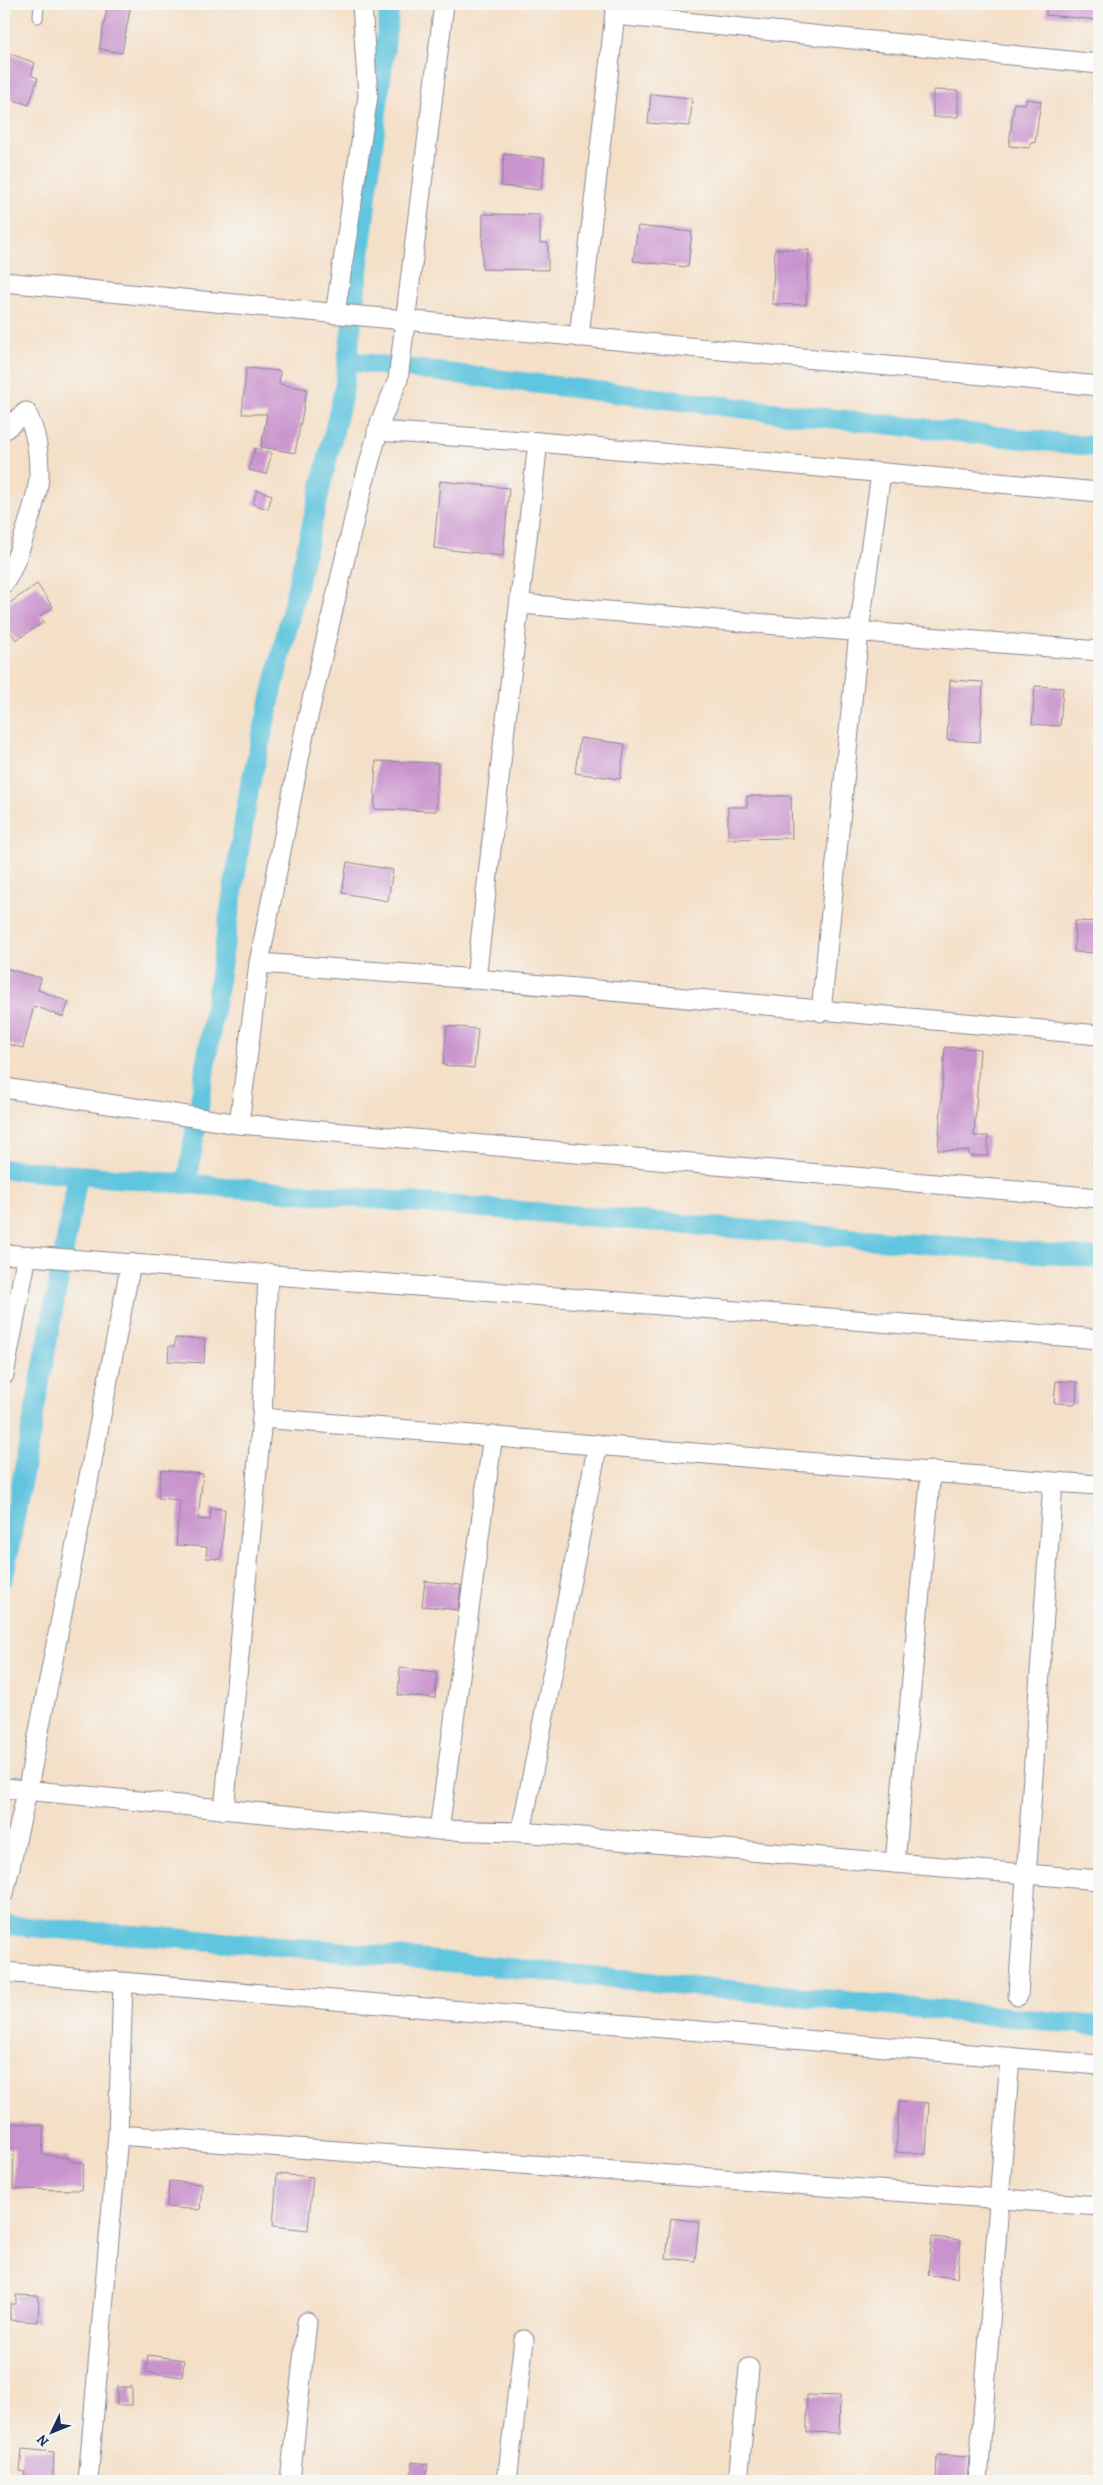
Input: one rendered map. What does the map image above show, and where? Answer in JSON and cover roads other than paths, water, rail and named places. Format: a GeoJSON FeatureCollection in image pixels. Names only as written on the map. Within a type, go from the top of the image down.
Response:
{"type":"FeatureCollection","features":[{"type":"Feature","properties":{"kind":"street"},"geometry":{"type":"LineString","coordinates":[[335,314],[368,96],[362,4]]}},
{"type":"Feature","properties":{"kind":"street"},"geometry":{"type":"LineString","coordinates":[[239,1124],[259,963],[304,734],[356,511],[378,432],[398,380],[444,4]]}},
{"type":"Feature","properties":{"kind":"street"},"geometry":{"type":"LineString","coordinates":[[579,337],[616,9],[1099,64]]}},
{"type":"Feature","properties":{"kind":"street"},"geometry":{"type":"LineString","coordinates":[[4,282],[1099,386]]}},
{"type":"Feature","properties":{"kind":"street"},"geometry":{"type":"LineString","coordinates":[[4,430],[26,412],[36,431],[39,478],[19,554],[4,583]]}},
{"type":"Feature","properties":{"kind":"street"},"geometry":{"type":"LineString","coordinates":[[378,432],[538,442],[1099,492]]}},
{"type":"Feature","properties":{"kind":"street"},"geometry":{"type":"LineString","coordinates":[[476,980],[538,442]]}},
{"type":"Feature","properties":{"kind":"street"},"geometry":{"type":"LineString","coordinates":[[821,1012],[859,631],[881,473]]}},
{"type":"Feature","properties":{"kind":"street"},"geometry":{"type":"LineString","coordinates":[[520,604],[1099,651]]}},
{"type":"Feature","properties":{"kind":"street"},"geometry":{"type":"LineString","coordinates":[[259,963],[476,980],[821,1012],[1099,1035]]}},
{"type":"Feature","properties":{"kind":"street"},"geometry":{"type":"LineString","coordinates":[[4,1088],[239,1124],[1099,1198]]}},
{"type":"Feature","properties":{"kind":"street"},"geometry":{"type":"LineString","coordinates":[[4,1254],[1099,1339]]}},
{"type":"Feature","properties":{"kind":"street"},"geometry":{"type":"LineString","coordinates":[[4,1375],[27,1255]]}},
{"type":"Feature","properties":{"kind":"street"},"geometry":{"type":"LineString","coordinates":[[4,1893],[27,1792],[131,1263]]}},
{"type":"Feature","properties":{"kind":"street"},"geometry":{"type":"LineString","coordinates":[[224,1810],[262,1418],[268,1273]]}},
{"type":"Feature","properties":{"kind":"street"},"geometry":{"type":"LineString","coordinates":[[262,1418],[494,1435],[1099,1485]]}},
{"type":"Feature","properties":{"kind":"street"},"geometry":{"type":"LineString","coordinates":[[439,1830],[494,1435]]}},
{"type":"Feature","properties":{"kind":"street"},"geometry":{"type":"LineString","coordinates":[[521,1832],[598,1444]]}},
{"type":"Feature","properties":{"kind":"street"},"geometry":{"type":"LineString","coordinates":[[895,1863],[931,1471]]}},
{"type":"Feature","properties":{"kind":"street"},"geometry":{"type":"LineString","coordinates":[[1018,1996],[1054,1482]]}},
{"type":"Feature","properties":{"kind":"street"},"geometry":{"type":"LineString","coordinates":[[4,1788],[27,1792],[439,1830],[521,1832],[1099,1880]]}},
{"type":"Feature","properties":{"kind":"street"},"geometry":{"type":"LineString","coordinates":[[4,1972],[123,1984],[1099,2065]]}},
{"type":"Feature","properties":{"kind":"street"},"geometry":{"type":"LineString","coordinates":[[88,2481],[118,2135],[123,1984]]}},
{"type":"Feature","properties":{"kind":"street"},"geometry":{"type":"LineString","coordinates":[[978,2481],[1010,2057]]}},
{"type":"Feature","properties":{"kind":"street"},"geometry":{"type":"LineString","coordinates":[[118,2135],[1000,2197],[1099,2206]]}},
{"type":"Feature","properties":{"kind":"street"},"geometry":{"type":"LineString","coordinates":[[290,2481],[307,2322]]}},
{"type":"Feature","properties":{"kind":"street"},"geometry":{"type":"LineString","coordinates":[[507,2481],[524,2340]]}},
{"type":"Feature","properties":{"kind":"street"},"geometry":{"type":"LineString","coordinates":[[738,2481],[749,2368]]}},
{"type":"Feature","properties":{"kind":"lane"},"geometry":{"type":"LineString","coordinates":[[38,18],[39,4]]}},
{"type":"Feature","properties":{"kind":"waterway"},"geometry":{"type":"LineString","coordinates":[[187,1183],[249,790],[344,389],[390,4]]}},
{"type":"Feature","properties":{"kind":"waterway"},"geometry":{"type":"LineString","coordinates":[[347,361],[781,413],[1099,447]]}},
{"type":"Feature","properties":{"kind":"waterway"},"geometry":{"type":"LineString","coordinates":[[4,1169],[1099,1258]]}},
{"type":"Feature","properties":{"kind":"waterway"},"geometry":{"type":"LineString","coordinates":[[4,1577],[78,1175]]}},
{"type":"Feature","properties":{"kind":"waterway"},"geometry":{"type":"LineString","coordinates":[[4,1925],[316,1949],[1099,2026]]}}]}
